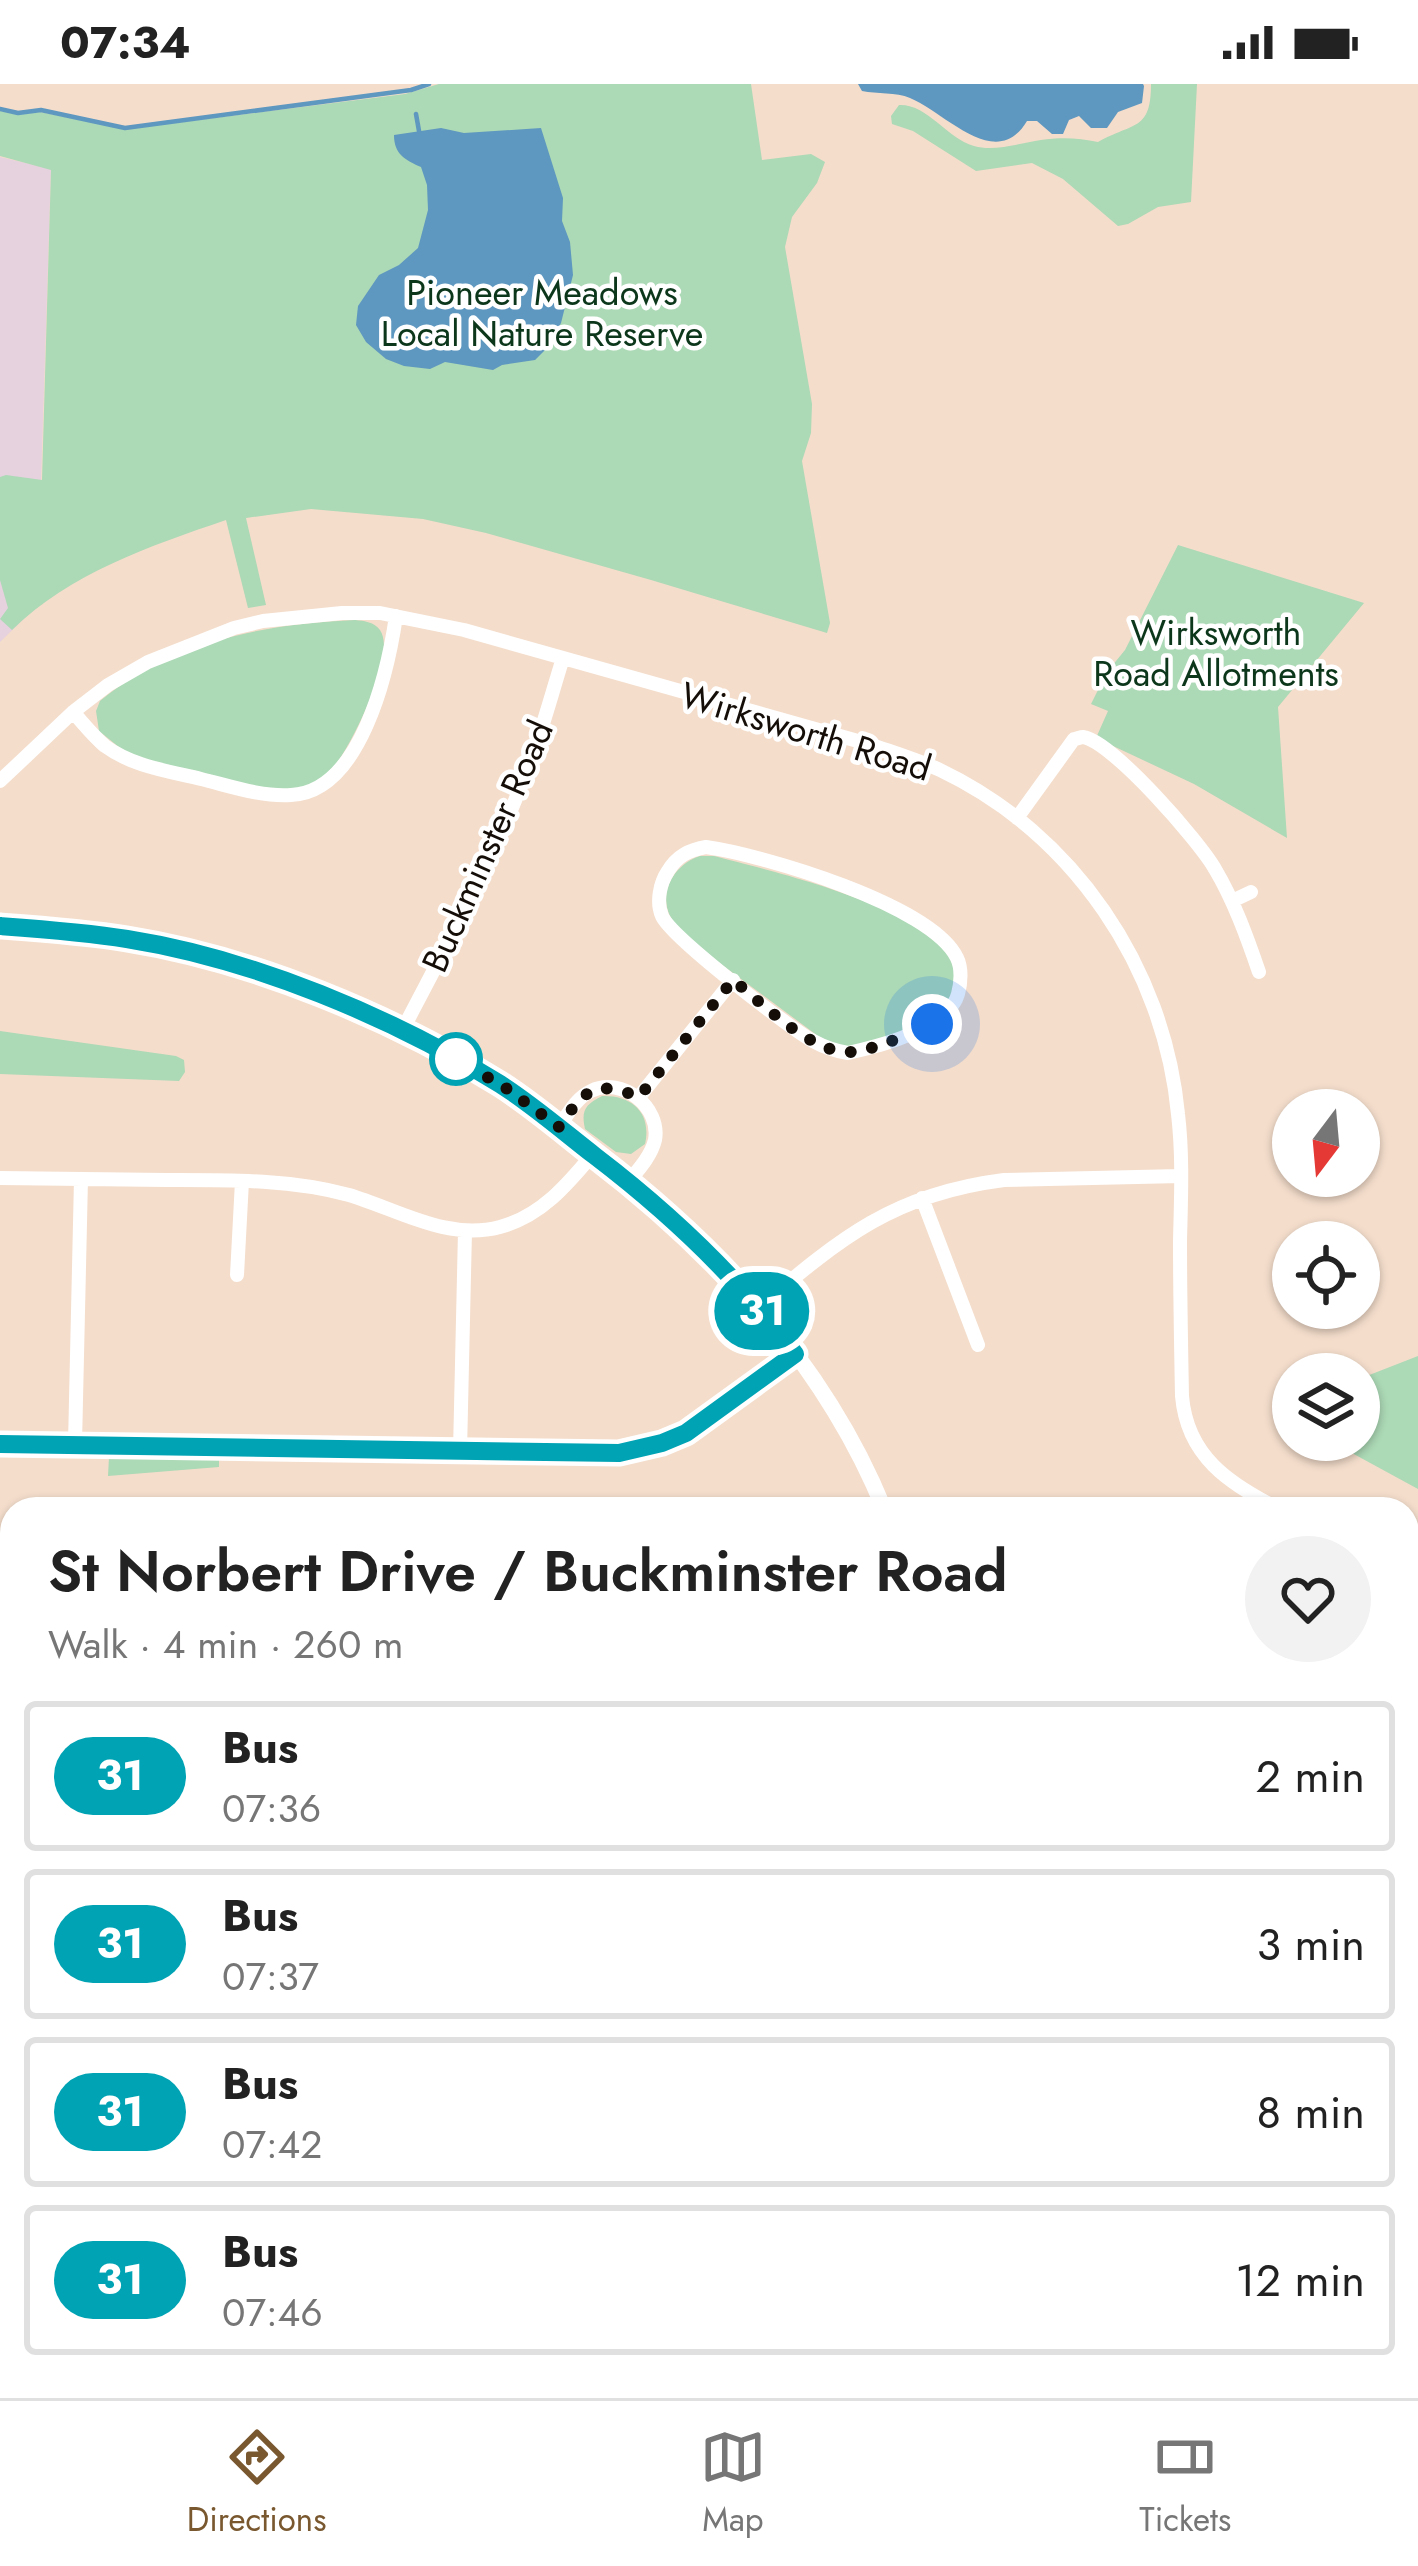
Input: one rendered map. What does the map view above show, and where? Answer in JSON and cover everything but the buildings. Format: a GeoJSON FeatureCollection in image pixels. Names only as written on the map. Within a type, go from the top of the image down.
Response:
{"type":"FeatureCollection","features":[{"type":"Feature","properties":{"kind":"street","name":"Wirksworth Road"},"geometry":{"type":"LineString","coordinates":[[0,782],[73,712],[148,662],[234,628],[306,615],[380,613],[563,658],[872,745],[942,771],[1017,818],[1061,857],[1122,936],[1144,980],[1170,1060],[1178,1114],[1185,1418],[1190,1435],[1220,1473],[1255,1497]]}},
{"type":"Feature","properties":{"kind":"street"},"geometry":{"type":"LineString","coordinates":[[73,712],[96,738],[126,759],[255,792],[303,793],[332,778],[350,755],[386,671],[396,616]]}},
{"type":"Feature","properties":{"kind":"street","name":"Buckminster Road"},"geometry":{"type":"LineString","coordinates":[[402,1031],[509,814],[563,658]]}},
{"type":"Feature","properties":{"kind":"street"},"geometry":{"type":"LineString","coordinates":[[1017,818],[1064,751],[1074,739],[1084,737],[1119,761],[1186,828],[1217,871],[1259,972]]}},
{"type":"Feature","properties":{"kind":"street"},"geometry":{"type":"LineString","coordinates":[[695,849],[717,849],[783,867],[887,903],[945,942],[957,958],[961,978],[956,1000],[942,1019],[848,1053],[808,1038],[733,980],[670,927],[660,909],[664,877],[679,858],[695,849]]}},
{"type":"Feature","properties":{"kind":"street"},"geometry":{"type":"LineString","coordinates":[[1232,901],[1250,892]]}},
{"type":"Feature","properties":{"kind":"street"},"geometry":{"type":"LineString","coordinates":[[0,926],[131,939],[205,956],[333,999],[503,1086],[629,1181],[696,1240],[759,1307],[836,1413],[879,1497]]}},
{"type":"Feature","properties":{"kind":"street"},"geometry":{"type":"LineString","coordinates":[[639,1097],[733,980]]}},
{"type":"Feature","properties":{"kind":"street"},"geometry":{"type":"LineString","coordinates":[[559,1127],[581,1097],[599,1087],[639,1097],[651,1113],[656,1136],[650,1154],[629,1181]]}},
{"type":"Feature","properties":{"kind":"street"},"geometry":{"type":"LineString","coordinates":[[0,1178],[242,1180],[316,1188],[465,1231],[500,1227],[537,1211],[564,1189],[593,1154]]}},
{"type":"Feature","properties":{"kind":"street"},"geometry":{"type":"LineString","coordinates":[[759,1307],[850,1235],[922,1198],[1004,1180],[1181,1176]]}},
{"type":"Feature","properties":{"kind":"street"},"geometry":{"type":"LineString","coordinates":[[75,1444],[82,1179]]}},
{"type":"Feature","properties":{"kind":"street"},"geometry":{"type":"LineString","coordinates":[[237,1275],[242,1180]]}},
{"type":"Feature","properties":{"kind":"street"},"geometry":{"type":"LineString","coordinates":[[922,1198],[978,1345]]}},
{"type":"Feature","properties":{"kind":"street"},"geometry":{"type":"LineString","coordinates":[[460,1452],[465,1231]]}},
{"type":"Feature","properties":{"kind":"street"},"geometry":{"type":"LineString","coordinates":[[0,1444],[619,1453],[686,1433],[795,1354]]}},
{"type":"Feature","properties":{"kind":"shaded area"},"geometry":{"type":"Polygon","coordinates":[[[0,157],[51,169],[37,606],[0,642],[0,157]]]}},
{"type":"Feature","properties":{"kind":"green space","name":"Pioneer Meadows Local Nature Reserve"},"geometry":{"type":"Polygon","coordinates":[[[439,84],[751,84],[762,160],[811,154],[825,162],[817,183],[792,217],[785,247],[812,404],[811,433],[802,461],[830,623],[827,633],[486,533],[423,519],[311,509],[246,518],[266,605],[248,608],[226,520],[85,577],[12,630],[0,619],[8,608],[0,580],[0,477],[42,480],[51,170],[0,156],[0,111],[40,112],[126,129],[405,94],[439,84]]]}},
{"type":"Feature","properties":{"kind":"green space"},"geometry":{"type":"Polygon","coordinates":[[[1151,84],[1197,84],[1191,202],[1158,207],[1118,226],[1063,179],[1032,163],[976,171],[913,131],[892,124],[891,116],[899,105],[919,110],[964,142],[982,148],[1055,138],[1098,142],[1144,118],[1151,84]]]}},
{"type":"Feature","properties":{"kind":"green space","name":"Wirksworth Road Allotments"},"geometry":{"type":"Polygon","coordinates":[[[1178,545],[1364,603],[1278,707],[1287,838],[1194,784],[1096,738],[1108,711],[1091,704],[1125,650],[1178,545]]]}},
{"type":"Feature","properties":{"kind":"green space"},"geometry":{"type":"Polygon","coordinates":[[[355,620],[380,630],[384,642],[378,676],[339,760],[308,786],[288,790],[246,785],[138,759],[99,731],[96,711],[100,701],[128,680],[188,650],[254,632],[355,620]]]}},
{"type":"Feature","properties":{"kind":"green space"},"geometry":{"type":"Polygon","coordinates":[[[700,856],[806,881],[908,922],[950,958],[956,975],[947,1002],[905,1030],[862,1044],[839,1047],[822,1039],[698,947],[674,922],[667,908],[667,889],[683,865],[700,856]]]}},
{"type":"Feature","properties":{"kind":"green space"},"geometry":{"type":"Polygon","coordinates":[[[0,1031],[176,1056],[184,1060],[185,1072],[179,1081],[0,1074],[0,1031]]]}},
{"type":"Feature","properties":{"kind":"green space"},"geometry":{"type":"Polygon","coordinates":[[[602,1096],[631,1103],[642,1115],[645,1144],[631,1154],[616,1152],[585,1129],[586,1109],[602,1096]]]}},
{"type":"Feature","properties":{"kind":"green space"},"geometry":{"type":"Polygon","coordinates":[[[1418,1356],[1418,1489],[1367,1461],[1380,1461],[1380,1371],[1418,1356]]]}},
{"type":"Feature","properties":{"kind":"green space"},"geometry":{"type":"Polygon","coordinates":[[[109,1457],[219,1459],[219,1467],[108,1476],[109,1457]]]}},
{"type":"Feature","properties":{"kind":"water"},"geometry":{"type":"Polygon","coordinates":[[[858,84],[1144,86],[1142,103],[1118,112],[1107,128],[1091,128],[1079,116],[1069,120],[1063,134],[1052,134],[1037,121],[1027,121],[1015,136],[1001,141],[970,134],[910,98],[862,91],[858,84]]]}},
{"type":"Feature","properties":{"kind":"water"},"geometry":{"type":"Polygon","coordinates":[[[441,128],[464,133],[541,128],[563,198],[562,221],[570,242],[573,275],[561,323],[535,360],[493,370],[445,362],[430,369],[404,366],[386,359],[366,342],[356,325],[358,306],[379,275],[418,248],[428,210],[421,167],[402,156],[394,135],[441,128]]]}},
{"type":"Feature","properties":{"kind":"waterway"},"geometry":{"type":"LineString","coordinates":[[0,109],[41,110],[125,128],[429,84]]}},
{"type":"Feature","properties":{"kind":"waterway"},"geometry":{"type":"LineString","coordinates":[[416,114],[419,131]]}},
{"type":"Feature","properties":{"kind":"bus line","name":"31"},"geometry":{"type":"LineString","coordinates":[[0,926],[131,939],[205,956],[333,999],[453,1058],[503,1086],[648,1196],[759,1307],[795,1354],[686,1433],[619,1453],[0,1444]]}},
{"type":"Feature","properties":{"kind":"route"},"geometry":{"type":"LineString","coordinates":[[456,1059],[559,1127],[581,1097],[599,1087],[639,1097],[733,980],[808,1038],[834,1051],[865,1049],[932,1024]]}}]}
